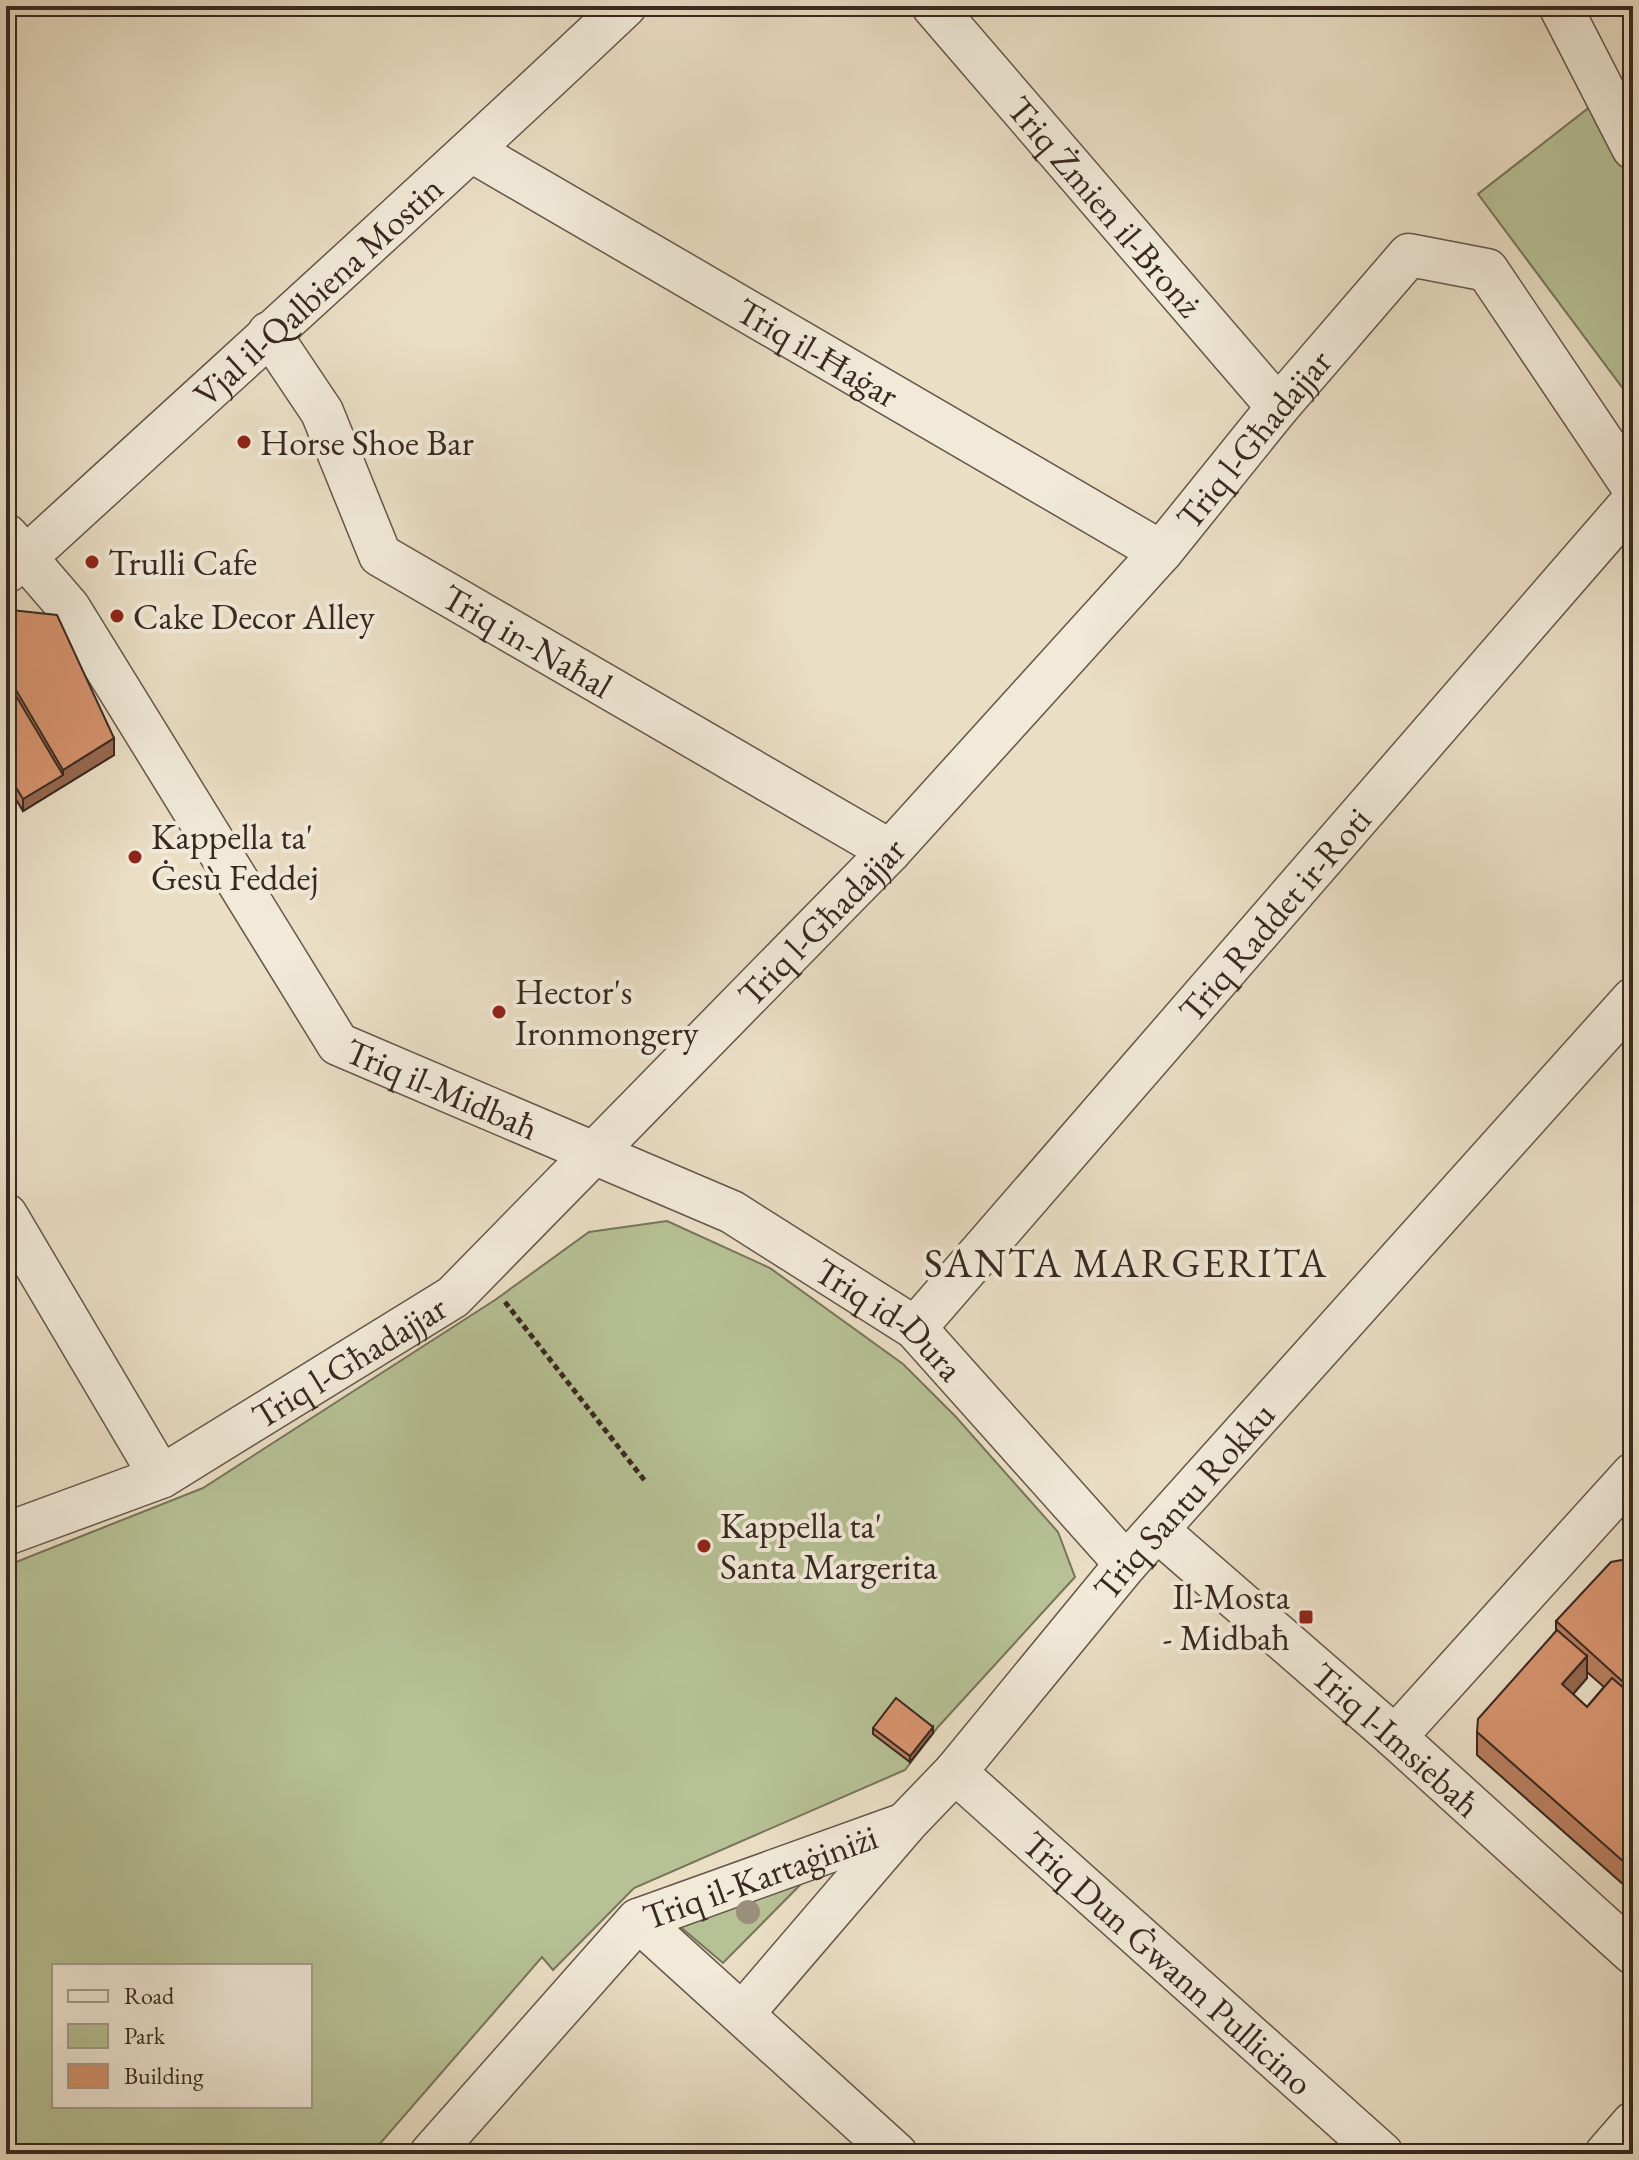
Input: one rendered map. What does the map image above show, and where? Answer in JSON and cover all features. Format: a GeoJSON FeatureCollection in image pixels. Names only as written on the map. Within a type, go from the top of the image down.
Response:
{"type":"FeatureCollection","features":[{"type":"Feature","properties":{"kind":"street","name":"Vjal il-Qalbiena Mostin"},"geometry":{"type":"LineString","coordinates":[[12,555],[269,333],[472,151],[625,6]]}},
{"type":"Feature","properties":{"kind":"street","name":"Triq Żmien il-Bronż"},"geometry":{"type":"LineString","coordinates":[[933,6],[1278,407]]}},
{"type":"Feature","properties":{"kind":"street"},"geometry":{"type":"LineString","coordinates":[[1560,6],[1633,148]]}},
{"type":"Feature","properties":{"kind":"street","name":"Triq il-Ħaġar"},"geometry":{"type":"LineString","coordinates":[[472,151],[1161,552]]}},
{"type":"Feature","properties":{"kind":"street","name":"Triq l-Għadajjar"},"geometry":{"type":"LineString","coordinates":[[6,1534],[161,1477],[453,1297],[890,851],[1161,552],[1278,407],[1409,255],[1487,270],[1633,487]]}},
{"type":"Feature","properties":{"kind":"street","name":"Triq in-Naħal"},"geometry":{"type":"LineString","coordinates":[[269,333],[322,412],[380,555],[890,851]]}},
{"type":"Feature","properties":{"kind":"street","name":"Triq Raddet ir-Roti"},"geometry":{"type":"LineString","coordinates":[[915,1328],[1633,501]]}},
{"type":"Feature","properties":{"kind":"street","name":"Triq il-Midbaħ"},"geometry":{"type":"LineString","coordinates":[[12,555],[69,608],[338,1044],[592,1153]]}},
{"type":"Feature","properties":{"kind":"street","name":"Triq Santu Rokku"},"geometry":{"type":"LineString","coordinates":[[743,2013],[906,1823],[955,1772],[1126,1564],[1633,999]]}},
{"type":"Feature","properties":{"kind":"street","name":"Triq id-Dura"},"geometry":{"type":"LineString","coordinates":[[592,1153],[732,1212],[915,1328],[1126,1564]]}},
{"type":"Feature","properties":{"kind":"street"},"geometry":{"type":"LineString","coordinates":[[6,1215],[161,1477]]}},
{"type":"Feature","properties":{"kind":"street"},"geometry":{"type":"LineString","coordinates":[[1395,1737],[1625,1499]]}},
{"type":"Feature","properties":{"kind":"street","name":"Triq l-Imsiebaħ"},"geometry":{"type":"LineString","coordinates":[[1157,1530],[1395,1737],[1633,1953]]}},
{"type":"Feature","properties":{"kind":"street","name":"Triq Dun Ġwann Pullicino"},"geometry":{"type":"LineString","coordinates":[[955,1772],[1382,2154]]}},
{"type":"Feature","properties":{"kind":"street","name":"Triq il-Kartaġiniżi"},"geometry":{"type":"LineString","coordinates":[[431,2154],[638,1920],[906,1823]]}},
{"type":"Feature","properties":{"kind":"street"},"geometry":{"type":"LineString","coordinates":[[638,1920],[896,2154]]}},
{"type":"Feature","properties":{"kind":"street"},"geometry":{"type":"LineString","coordinates":[[1606,2154],[1633,2123]]}},
{"type":"Feature","properties":{"kind":"path"},"geometry":{"type":"LineString","coordinates":[[481,1269],[645,1481]]}},
{"type":"Feature","properties":{"kind":"green space"},"geometry":{"type":"Polygon","coordinates":[[[1591,106],[1633,175],[1633,402],[1478,194],[1591,106]]]}},
{"type":"Feature","properties":{"kind":"green space"},"geometry":{"type":"Polygon","coordinates":[[[667,1221],[770,1268],[903,1364],[956,1417],[1058,1532],[1075,1577],[938,1727],[905,1770],[634,1888],[553,1970],[542,1957],[371,2154],[6,2154],[6,1566],[203,1488],[495,1300],[589,1232],[667,1221]]]}},
{"type":"Feature","properties":{"kind":"green space"},"geometry":{"type":"Polygon","coordinates":[[[807,1878],[723,1963],[677,1924],[807,1878]]]}},
{"type":"Feature","properties":{"kind":"building"},"geometry":{"type":"Polygon","coordinates":[[[11,610],[57,615],[114,738],[63,770],[6,673],[6,614],[11,610]]]}},
{"type":"Feature","properties":{"kind":"building"},"geometry":{"type":"Polygon","coordinates":[[[6,679],[63,775],[23,799],[6,771],[6,679]]]}},
{"type":"Feature","properties":{"kind":"building"},"geometry":{"type":"Polygon","coordinates":[[[1632,1558],[1633,1691],[1556,1621],[1611,1562],[1632,1558]]]}},
{"type":"Feature","properties":{"kind":"building"},"geometry":{"type":"Polygon","coordinates":[[[1557,1630],[1587,1656],[1562,1684],[1587,1707],[1612,1678],[1633,1696],[1633,1870],[1477,1732],[1478,1719],[1557,1630]]]}},
{"type":"Feature","properties":{"kind":"building"},"geometry":{"type":"Polygon","coordinates":[[[896,1698],[933,1727],[910,1756],[873,1728],[896,1698]]]}},
{"type":"Feature","properties":{"kind":"place","name":"Horse Shoe Bar"},"geometry":{"type":"Point","coordinates":[244,442]}},
{"type":"Feature","properties":{"kind":"place","name":"Trulli Cafe"},"geometry":{"type":"Point","coordinates":[92,562]}},
{"type":"Feature","properties":{"kind":"place","name":"Cake Decor Alley"},"geometry":{"type":"Point","coordinates":[117,616]}},
{"type":"Feature","properties":{"kind":"place","name":"Kappella ta' Ġesù Feddej"},"geometry":{"type":"Point","coordinates":[135,857]}},
{"type":"Feature","properties":{"kind":"place","name":"Hector's Ironmongery"},"geometry":{"type":"Point","coordinates":[499,1012]}},
{"type":"Feature","properties":{"kind":"place","name":"Kappella ta' Santa Margerita"},"geometry":{"type":"Point","coordinates":[704,1546]}},
{"type":"Feature","properties":{"kind":"place","name":"Il-Mosta - Midbaħ"},"geometry":{"type":"Point","coordinates":[1306,1617]}},
{"type":"Feature","properties":{"kind":"district","name":"SANTA MARGERITA"},"geometry":{"type":"Point","coordinates":[1126,1263]}}]}
